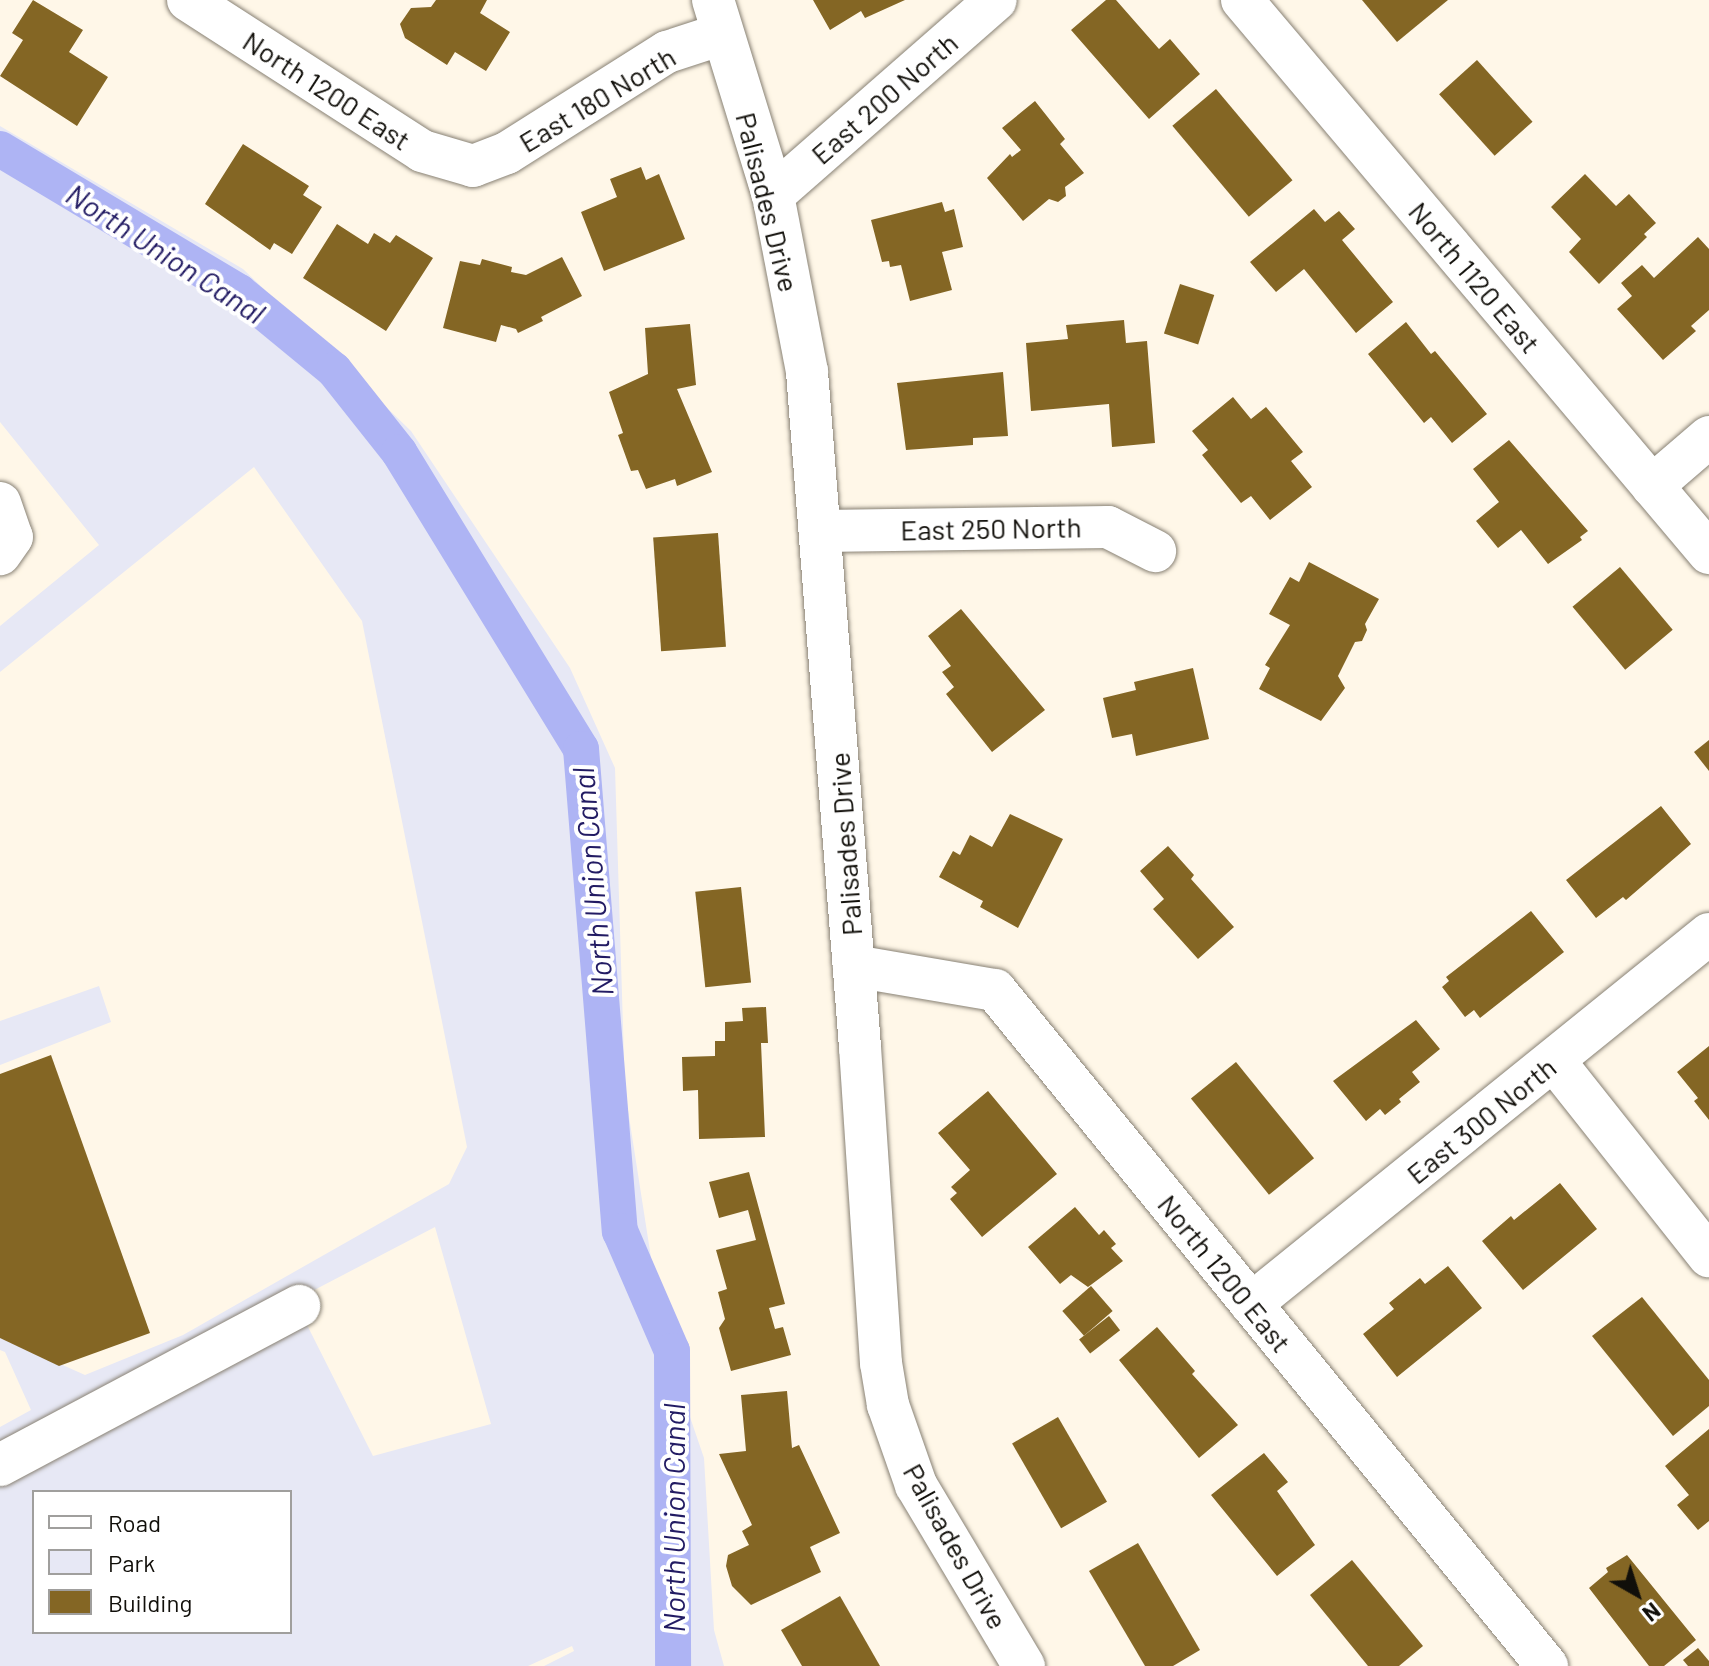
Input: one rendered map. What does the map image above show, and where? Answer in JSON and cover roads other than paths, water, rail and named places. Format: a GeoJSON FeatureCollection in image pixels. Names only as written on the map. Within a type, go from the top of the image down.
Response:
{"type":"FeatureCollection","features":[{"type":"Feature","properties":{"kind":"street","name":"North 1200 East"},"geometry":{"type":"LineString","coordinates":[[188,0],[422,151],[473,166]]}},
{"type":"Feature","properties":{"kind":"street","name":"East 200 North"},"geometry":{"type":"LineString","coordinates":[[773,195],[996,0]]}},
{"type":"Feature","properties":{"kind":"street","name":"North 1120 East"},"geometry":{"type":"LineString","coordinates":[[1242,0],[1709,553]]}},
{"type":"Feature","properties":{"kind":"street","name":"East 180 North"},"geometry":{"type":"LineString","coordinates":[[473,166],[507,153],[718,17]]}},
{"type":"Feature","properties":{"kind":"street","name":"Palisades Drive"},"geometry":{"type":"LineString","coordinates":[[718,17],[773,195],[807,372],[854,966],[881,1363],[893,1427],[916,1485],[1024,1666]]}},
{"type":"Feature","properties":{"kind":"street"},"geometry":{"type":"LineString","coordinates":[[1652,486],[1709,437]]}},
{"type":"Feature","properties":{"kind":"street"},"geometry":{"type":"LineString","coordinates":[[0,503],[12,537],[0,554]]}},
{"type":"Feature","properties":{"kind":"street","name":"East 250 North"},"geometry":{"type":"LineString","coordinates":[[821,531],[1108,527],[1155,551]]}},
{"type":"Feature","properties":{"kind":"street","name":"East 300 North"},"geometry":{"type":"LineString","coordinates":[[1251,1304],[1555,1062],[1709,934]]}},
{"type":"Feature","properties":{"kind":"street","name":"North 1200 East"},"geometry":{"type":"LineString","coordinates":[[854,966],[995,990],[1547,1666]]}},
{"type":"Feature","properties":{"kind":"street"},"geometry":{"type":"LineString","coordinates":[[1555,1062],[1709,1256]]}},
{"type":"Feature","properties":{"kind":"street"},"geometry":{"type":"LineString","coordinates":[[0,1465],[299,1306]]}},
{"type":"Feature","properties":{"kind":"waterway","name":"North Union Canal"},"geometry":{"type":"LineString","coordinates":[[0,149],[239,292],[334,370],[399,452],[581,749],[620,1231],[672,1351],[673,1666]]}}]}
